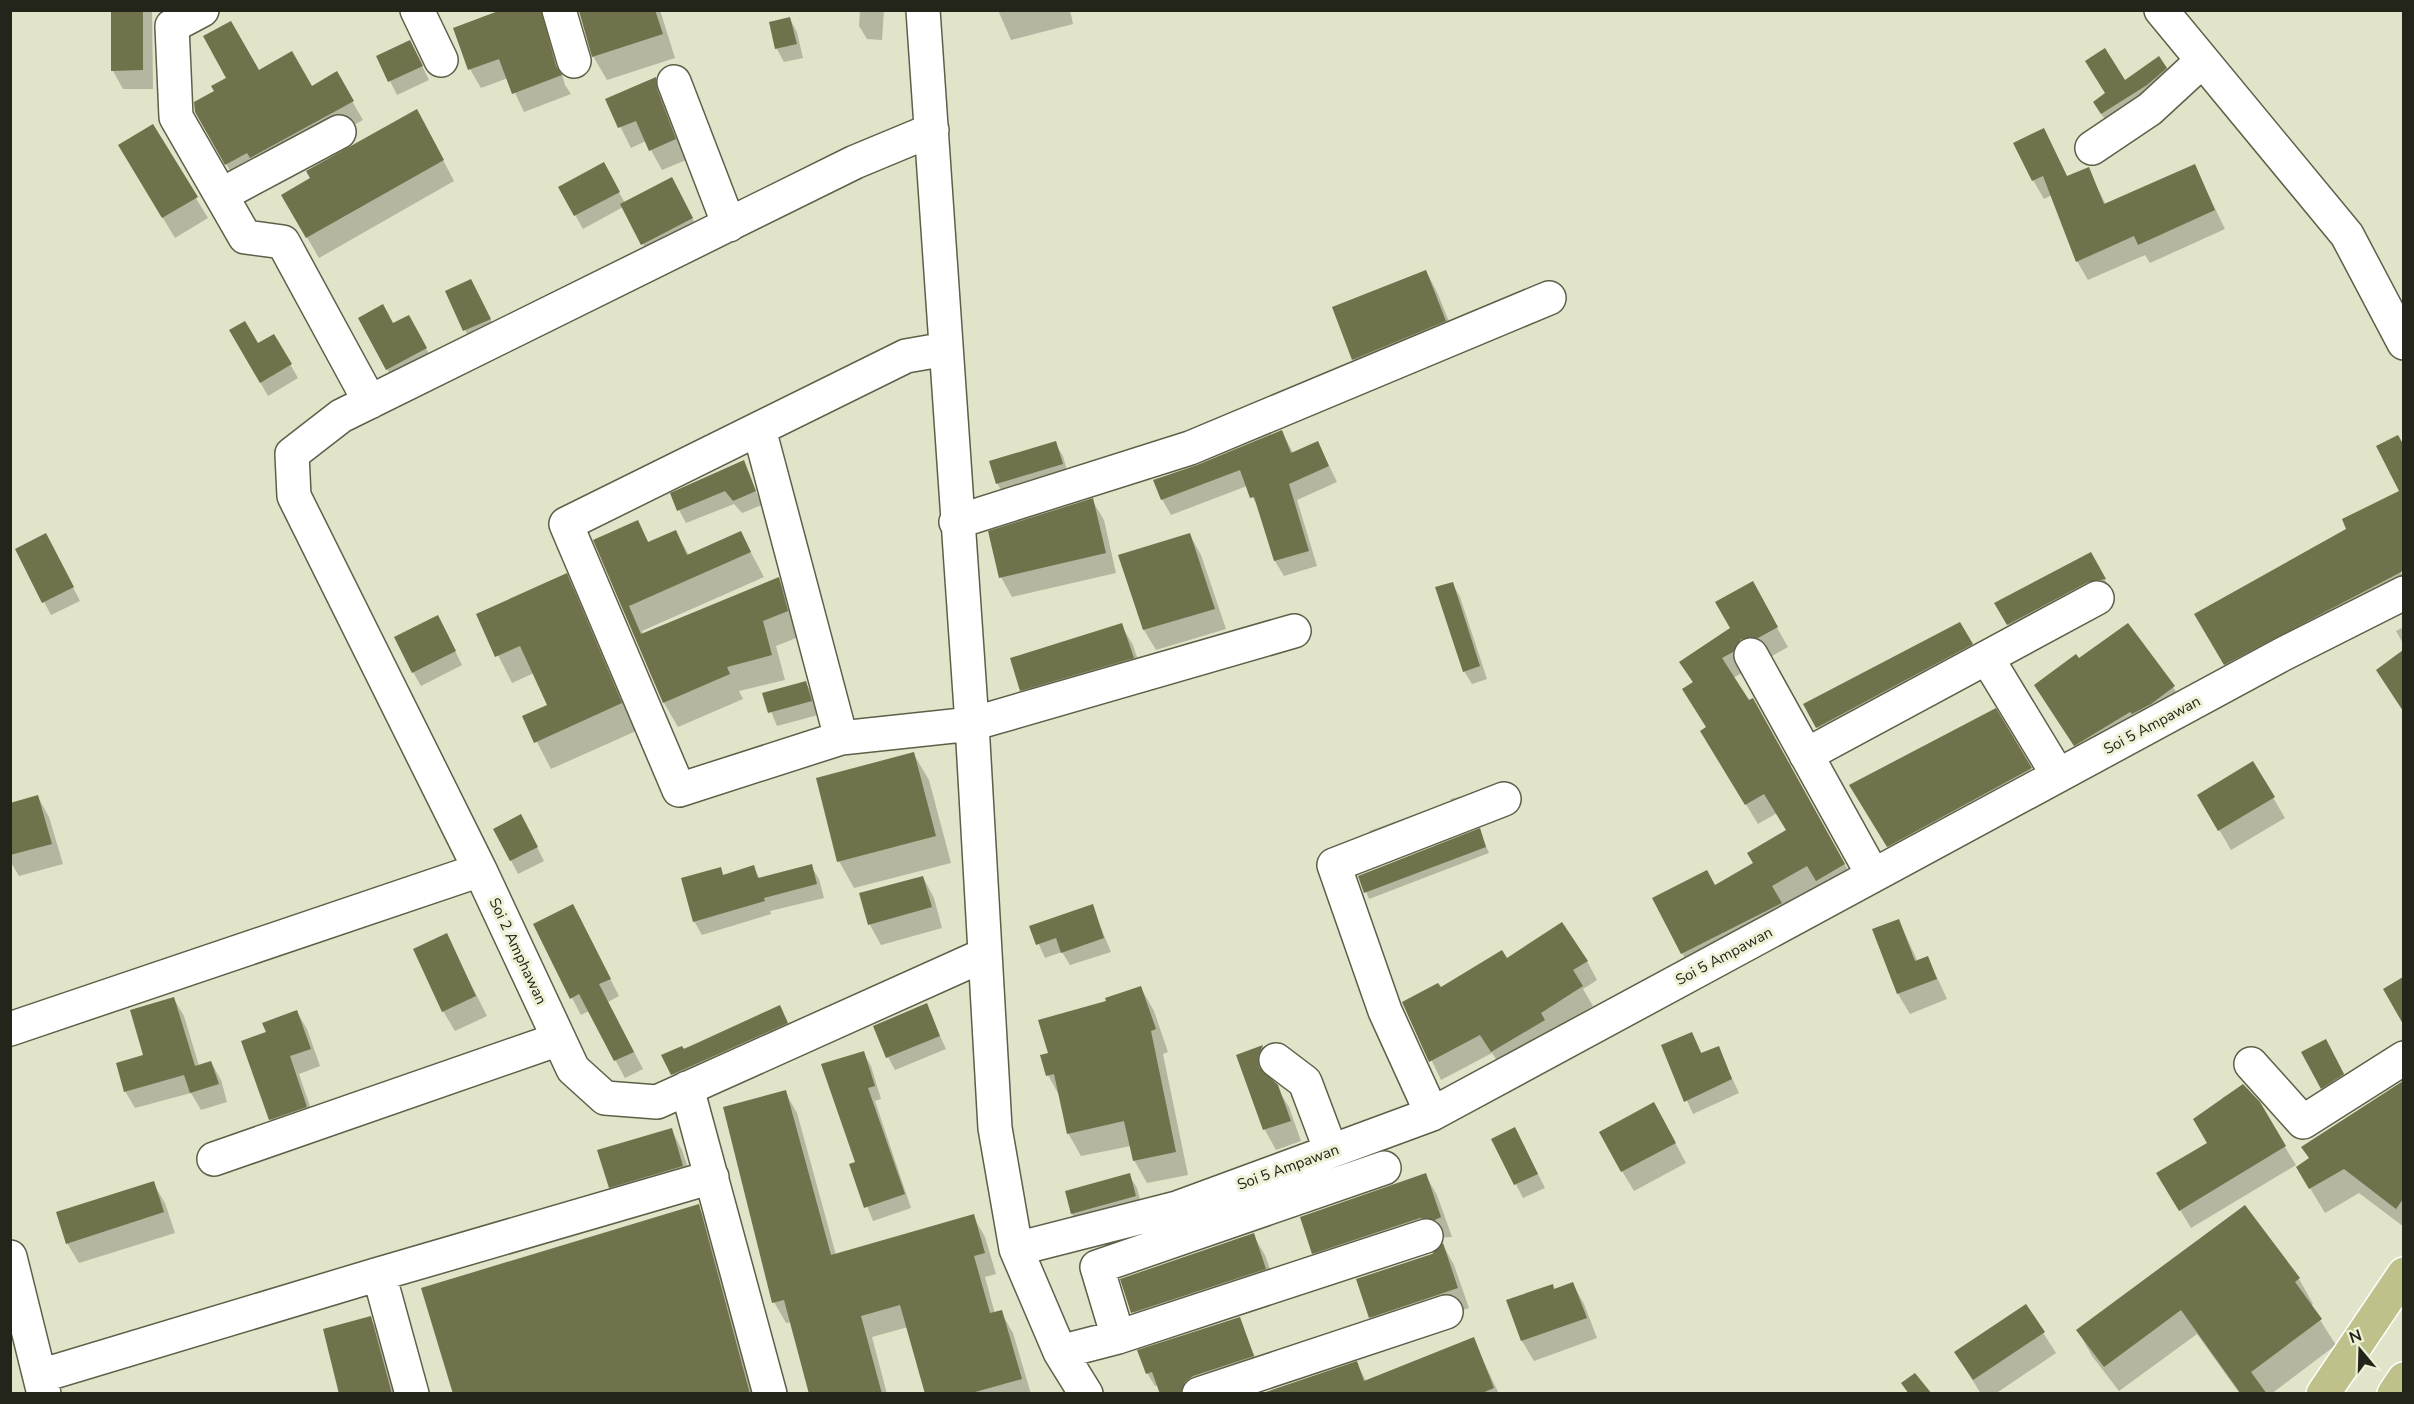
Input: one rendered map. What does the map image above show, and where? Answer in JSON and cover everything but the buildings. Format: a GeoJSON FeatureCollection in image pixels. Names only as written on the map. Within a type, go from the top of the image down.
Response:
{"type":"FeatureCollection","features":[{"type":"Feature","properties":{"kind":"main road"},"geometry":{"type":"LineString","coordinates":[[2323,1394],[2403,1274]]}},
{"type":"Feature","properties":{"kind":"main road"},"geometry":{"type":"LineString","coordinates":[[2394,1394],[2403,1379]]}},
{"type":"Feature","properties":{"kind":"street"},"geometry":{"type":"LineString","coordinates":[[202,10],[170,18],[176,117],[245,237],[283,242],[370,402],[855,162],[932,129]]}},
{"type":"Feature","properties":{"kind":"street"},"geometry":{"type":"LineString","coordinates":[[417,10],[441,60]]}},
{"type":"Feature","properties":{"kind":"street"},"geometry":{"type":"LineString","coordinates":[[559,10],[574,61]]}},
{"type":"Feature","properties":{"kind":"street"},"geometry":{"type":"LineString","coordinates":[[923,10],[956,522],[972,724],[995,1128],[1016,1249],[1060,1352],[1086,1394]]}},
{"type":"Feature","properties":{"kind":"street"},"geometry":{"type":"LineString","coordinates":[[2161,10],[2347,235],[2403,343]]}},
{"type":"Feature","properties":{"kind":"street"},"geometry":{"type":"LineString","coordinates":[[2092,148],[2150,109],[2202,61]]}},
{"type":"Feature","properties":{"kind":"street"},"geometry":{"type":"LineString","coordinates":[[674,82],[729,225]]}},
{"type":"Feature","properties":{"kind":"street"},"geometry":{"type":"LineString","coordinates":[[221,195],[339,132]]}},
{"type":"Feature","properties":{"kind":"street"},"geometry":{"type":"LineString","coordinates":[[956,522],[1190,448],[1549,298]]}},
{"type":"Feature","properties":{"kind":"street"},"geometry":{"type":"LineString","coordinates":[[946,349],[906,356],[566,524],[679,790],[841,738],[972,724],[1294,631]]}},
{"type":"Feature","properties":{"kind":"street","name":"Soi 2 Amphawan"},"geometry":{"type":"LineString","coordinates":[[370,402],[341,416],[292,454],[294,496],[480,870],[573,1069],[605,1098],[657,1102],[984,956]]}},
{"type":"Feature","properties":{"kind":"street"},"geometry":{"type":"LineString","coordinates":[[759,429],[841,738]]}},
{"type":"Feature","properties":{"kind":"street","name":"Soi 5 Ampawan"},"geometry":{"type":"LineString","coordinates":[[1016,1249],[1177,1208],[1432,1114],[2283,654],[2403,593]]}},
{"type":"Feature","properties":{"kind":"street"},"geometry":{"type":"LineString","coordinates":[[1806,755],[2097,598]]}},
{"type":"Feature","properties":{"kind":"street"},"geometry":{"type":"LineString","coordinates":[[1751,655],[1873,875]]}},
{"type":"Feature","properties":{"kind":"street"},"geometry":{"type":"LineString","coordinates":[[1987,658],[2058,775]]}},
{"type":"Feature","properties":{"kind":"street"},"geometry":{"type":"LineString","coordinates":[[1432,1114],[1385,1011],[1334,865],[1504,799]]}},
{"type":"Feature","properties":{"kind":"street"},"geometry":{"type":"LineString","coordinates":[[10,1029],[480,870]]}},
{"type":"Feature","properties":{"kind":"street"},"geometry":{"type":"LineString","coordinates":[[214,1159],[559,1039]]}},
{"type":"Feature","properties":{"kind":"street"},"geometry":{"type":"LineString","coordinates":[[2251,1064],[2303,1122],[2403,1058]]}},
{"type":"Feature","properties":{"kind":"street"},"geometry":{"type":"LineString","coordinates":[[1276,1060],[1305,1082],[1331,1151]]}},
{"type":"Feature","properties":{"kind":"street"},"geometry":{"type":"LineString","coordinates":[[687,1089],[770,1394]]}},
{"type":"Feature","properties":{"kind":"street"},"geometry":{"type":"LineString","coordinates":[[1118,1337],[1097,1267],[1384,1168]]}},
{"type":"Feature","properties":{"kind":"street"},"geometry":{"type":"LineString","coordinates":[[10,1257],[20,1337],[42,1385],[379,1274],[712,1177]]}},
{"type":"Feature","properties":{"kind":"street"},"geometry":{"type":"LineString","coordinates":[[1060,1352],[1118,1337],[1426,1236]]}},
{"type":"Feature","properties":{"kind":"street"},"geometry":{"type":"LineString","coordinates":[[379,1274],[412,1394]]}},
{"type":"Feature","properties":{"kind":"street"},"geometry":{"type":"LineString","coordinates":[[1199,1394],[1446,1312]]}}]}
